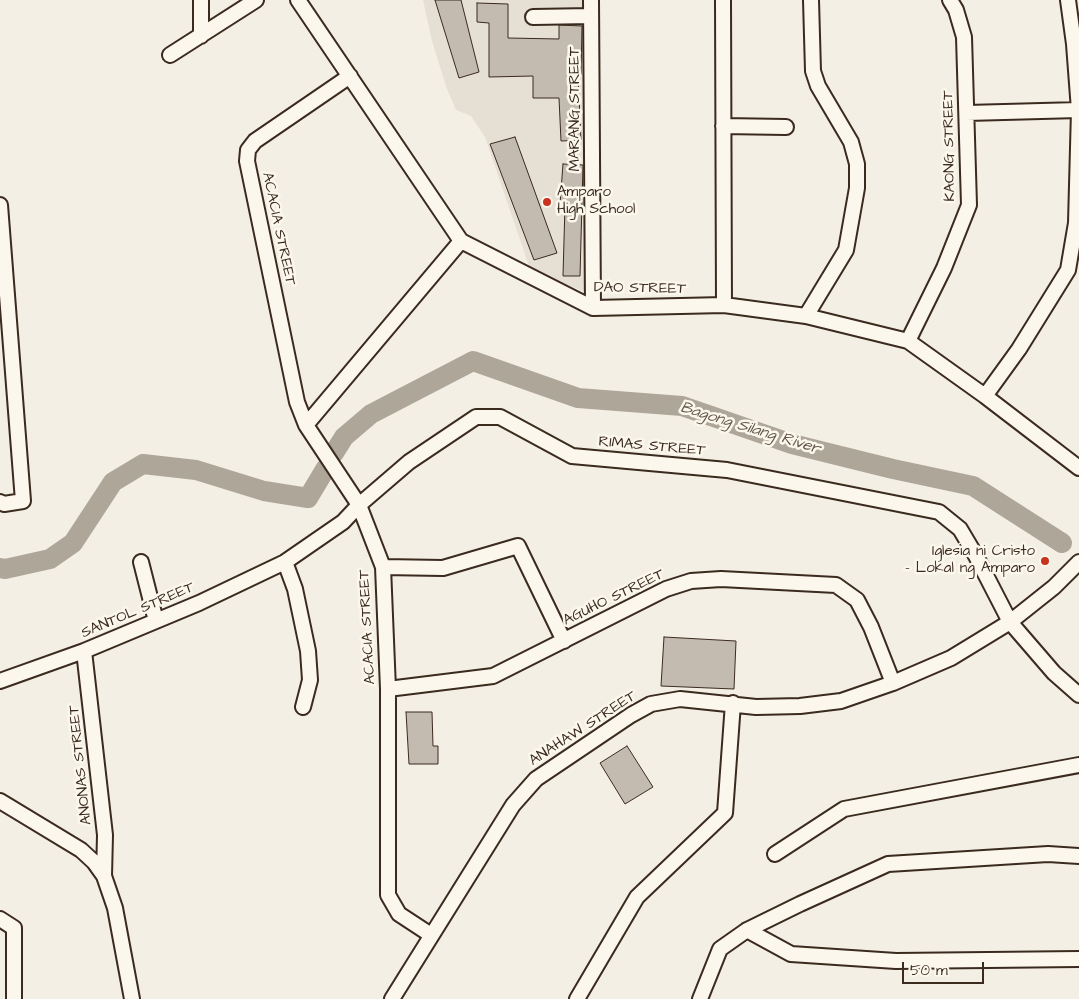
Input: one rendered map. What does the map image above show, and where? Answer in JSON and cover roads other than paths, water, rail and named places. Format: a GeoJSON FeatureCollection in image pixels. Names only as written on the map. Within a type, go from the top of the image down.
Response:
{"type":"FeatureCollection","features":[{"type":"Feature","properties":{"kind":"street"},"geometry":{"type":"LineString","coordinates":[[201,0],[201,36]]}},
{"type":"Feature","properties":{"kind":"street"},"geometry":{"type":"LineString","coordinates":[[170,55],[256,0]]}},
{"type":"Feature","properties":{"kind":"street","name":"DAO STREET"},"geometry":{"type":"LineString","coordinates":[[298,0],[461,241],[593,308],[724,305],[806,316],[908,341],[985,396],[1079,468]]}},
{"type":"Feature","properties":{"kind":"street","name":"MARANG STREET"},"geometry":{"type":"LineString","coordinates":[[591,0],[593,308]]}},
{"type":"Feature","properties":{"kind":"street"},"geometry":{"type":"LineString","coordinates":[[723,0],[724,305]]}},
{"type":"Feature","properties":{"kind":"street"},"geometry":{"type":"LineString","coordinates":[[806,316],[846,250],[858,188],[857,164],[851,142],[818,86],[813,71],[811,0]]}},
{"type":"Feature","properties":{"kind":"street","name":"KAONG STREET"},"geometry":{"type":"LineString","coordinates":[[908,341],[944,268],[969,205],[964,37],[956,10],[950,0]]}},
{"type":"Feature","properties":{"kind":"street"},"geometry":{"type":"LineString","coordinates":[[985,396],[1019,349],[1068,270],[1076,223],[1079,110],[1074,44],[1068,0]]}},
{"type":"Feature","properties":{"kind":"street"},"geometry":{"type":"LineString","coordinates":[[533,17],[591,16]]}},
{"type":"Feature","properties":{"kind":"street","name":"ACACIA STREET"},"geometry":{"type":"LineString","coordinates":[[350,76],[255,141],[248,150],[247,161],[297,402],[306,425],[359,505],[383,566],[388,689],[388,895],[398,914],[431,935]]}},
{"type":"Feature","properties":{"kind":"street"},"geometry":{"type":"LineString","coordinates":[[967,113],[1079,110]]}},
{"type":"Feature","properties":{"kind":"street"},"geometry":{"type":"LineString","coordinates":[[724,126],[786,127]]}},
{"type":"Feature","properties":{"kind":"street"},"geometry":{"type":"LineString","coordinates":[[0,205],[23,501],[4,504],[0,502]]}},
{"type":"Feature","properties":{"kind":"street"},"geometry":{"type":"LineString","coordinates":[[306,425],[461,241]]}},
{"type":"Feature","properties":{"kind":"street","name":"RIMAS STREET"},"geometry":{"type":"LineString","coordinates":[[284,562],[343,522],[359,505],[409,462],[476,417],[500,417],[572,456],[727,470],[939,512],[960,529],[1010,622],[1054,672],[1079,695]]}},
{"type":"Feature","properties":{"kind":"street"},"geometry":{"type":"LineString","coordinates":[[383,566],[443,568],[518,546],[564,641]]}},
{"type":"Feature","properties":{"kind":"street"},"geometry":{"type":"LineString","coordinates":[[141,562],[156,621]]}},
{"type":"Feature","properties":{"kind":"street"},"geometry":{"type":"LineString","coordinates":[[284,562],[295,589],[308,651],[310,680],[302,707]]}},
{"type":"Feature","properties":{"kind":"street","name":"SANTOL STREET"},"geometry":{"type":"LineString","coordinates":[[0,681],[84,651],[156,621],[284,562]]}},
{"type":"Feature","properties":{"kind":"street","name":"ANAHAW STREET"},"geometry":{"type":"LineString","coordinates":[[392,999],[500,823],[536,779],[631,715],[651,704],[680,698],[756,707],[800,706],[841,700],[893,683],[951,658],[1010,622],[1054,587],[1079,562]]}},
{"type":"Feature","properties":{"kind":"street","name":"AGUHO STREET"},"geometry":{"type":"LineString","coordinates":[[388,689],[493,676],[666,588],[690,581],[721,579],[836,585],[857,600],[871,627],[893,683]]}},
{"type":"Feature","properties":{"kind":"street","name":"ANONAS STREET"},"geometry":{"type":"LineString","coordinates":[[84,651],[105,836],[104,876]]}},
{"type":"Feature","properties":{"kind":"street"},"geometry":{"type":"LineString","coordinates":[[577,999],[637,897],[725,813],[733,704]]}},
{"type":"Feature","properties":{"kind":"street"},"geometry":{"type":"LineString","coordinates":[[775,854],[844,809],[1079,766]]}},
{"type":"Feature","properties":{"kind":"street"},"geometry":{"type":"LineString","coordinates":[[0,800],[81,850],[94,862],[104,876],[115,908],[132,999]]}},
{"type":"Feature","properties":{"kind":"street"},"geometry":{"type":"LineString","coordinates":[[700,999],[720,949],[747,930],[888,864],[1048,854],[1079,856]]}},
{"type":"Feature","properties":{"kind":"street"},"geometry":{"type":"LineString","coordinates":[[0,919],[14,928],[14,999]]}},
{"type":"Feature","properties":{"kind":"street"},"geometry":{"type":"LineString","coordinates":[[747,930],[791,954],[896,961],[1079,960]]}},
{"type":"Feature","properties":{"kind":"waterway","name":"Bagong Silang River"},"geometry":{"type":"LineString","coordinates":[[334,453],[344,437],[371,414],[473,361],[578,398],[682,406],[792,444],[893,469],[973,486],[1062,543]]}},
{"type":"Feature","properties":{"kind":"waterway","name":"Bagong Silang River"},"geometry":{"type":"LineString","coordinates":[[0,568],[5,569],[50,559],[73,543],[113,482],[143,464],[196,470],[264,491],[308,498],[326,468]]}},
{"type":"Feature","properties":{"kind":"place","name":"Amparo High School"},"geometry":{"type":"Point","coordinates":[547,202]}},
{"type":"Feature","properties":{"kind":"place","name":"Iglesia ni Cristo - Lokal ng Amparo"},"geometry":{"type":"Point","coordinates":[1045,561]}}]}
